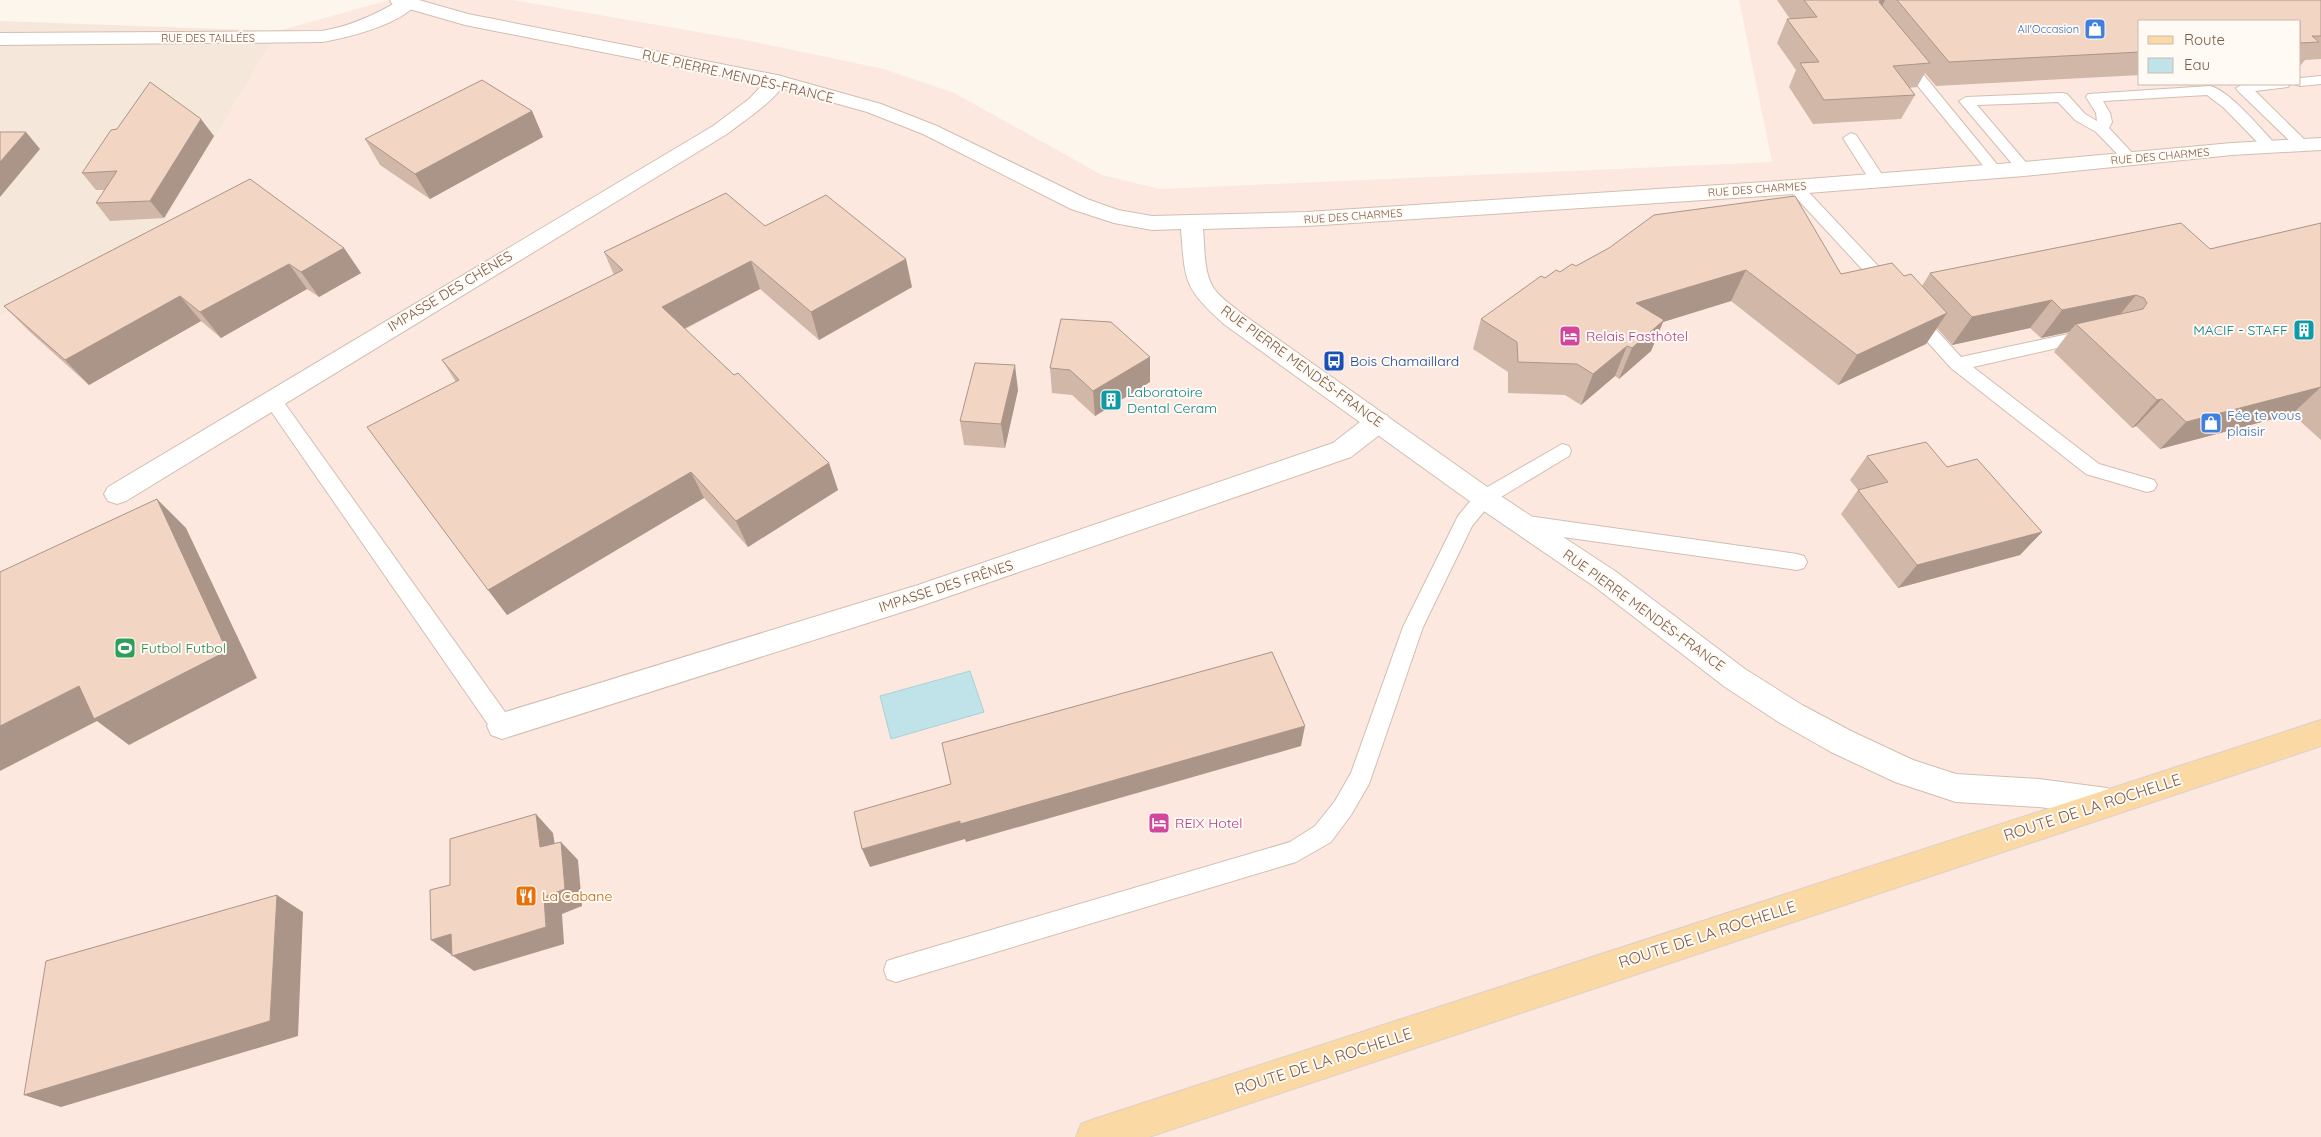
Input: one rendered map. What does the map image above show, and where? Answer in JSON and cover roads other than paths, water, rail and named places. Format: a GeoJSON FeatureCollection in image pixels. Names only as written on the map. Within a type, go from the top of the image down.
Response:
{"type":"FeatureCollection","features":[{"type":"Feature","properties":{"kind":"main road","name":"ROUTE DE LA ROCHELLE"},"geometry":{"type":"LineString","coordinates":[[1094,1137],[2106,802],[2321,733]]}},
{"type":"Feature","properties":{"kind":"street","name":"RUE DES TAILLÉES"},"geometry":{"type":"LineString","coordinates":[[0,39],[308,38],[353,32],[386,17],[403,2]]}},
{"type":"Feature","properties":{"kind":"street","name":"RUE PIERRE MENDÈS-FRANCE"},"geometry":{"type":"LineString","coordinates":[[403,2],[465,19],[777,81],[874,108],[930,130],[1079,204],[1114,216],[1152,223],[1191,224],[1196,275],[1200,285],[1208,298],[1232,319],[1484,498],[1605,578],[1736,678],[1791,714],[1842,742],[1906,772],[1956,788],[2039,793],[2106,802]]}},
{"type":"Feature","properties":{"kind":"street","name":"IMPASSE DES CHÊNES"},"geometry":{"type":"LineString","coordinates":[[117,494],[720,130],[756,103],[777,81]]}},
{"type":"Feature","properties":{"kind":"street","name":"RUE DES CHARMES"},"geometry":{"type":"LineString","coordinates":[[1191,224],[1307,219],[1795,187],[2311,144]]}},
{"type":"Feature","properties":{"kind":"street","name":"IMPASSE DES FRÊNES"},"geometry":{"type":"LineString","coordinates":[[502,726],[918,596],[1342,450],[1378,422]]}},
{"type":"Feature","properties":{"kind":"lane"},"geometry":{"type":"LineString","coordinates":[[1893,47],[1995,171]]}},
{"type":"Feature","properties":{"kind":"lane"},"geometry":{"type":"LineString","coordinates":[[2301,82],[2321,80]]}},
{"type":"Feature","properties":{"kind":"lane"},"geometry":{"type":"LineString","coordinates":[[2274,85],[2243,88],[2311,144]]}},
{"type":"Feature","properties":{"kind":"lane"},"geometry":{"type":"LineString","coordinates":[[2101,129],[2105,122],[2103,113],[2093,97],[2210,90],[2229,105],[2271,148]]}},
{"type":"Feature","properties":{"kind":"lane"},"geometry":{"type":"LineString","coordinates":[[2024,169],[1966,101],[2062,97],[2080,117],[2101,129],[2129,158]]}},
{"type":"Feature","properties":{"kind":"lane"},"geometry":{"type":"LineString","coordinates":[[1851,138],[1877,179]]}},
{"type":"Feature","properties":{"kind":"lane"},"geometry":{"type":"LineString","coordinates":[[1795,187],[1957,364],[2093,469],[2147,485]]}},
{"type":"Feature","properties":{"kind":"lane"},"geometry":{"type":"LineString","coordinates":[[1957,364],[2104,333]]}},
{"type":"Feature","properties":{"kind":"lane"},"geometry":{"type":"LineString","coordinates":[[272,399],[502,726]]}},
{"type":"Feature","properties":{"kind":"lane"},"geometry":{"type":"LineString","coordinates":[[896,970],[1296,850],[1323,834],[1343,808],[1361,777],[1413,627],[1465,521],[1484,498],[1562,451]]}},
{"type":"Feature","properties":{"kind":"lane"},"geometry":{"type":"LineString","coordinates":[[1522,524],[1797,562]]}},
{"type":"Feature","properties":{"kind":"water"},"geometry":{"type":"Polygon","coordinates":[[[970,671],[984,712],[891,739],[880,696],[970,671]]]}},
{"type":"Feature","properties":{"kind":"place","name":"All'Occasion"},"geometry":{"type":"Point","coordinates":[2095,29]}},
{"type":"Feature","properties":{"kind":"place","name":"MACIF - STAFF"},"geometry":{"type":"Point","coordinates":[2304,330]}},
{"type":"Feature","properties":{"kind":"place","name":"Relais Fasthôtel"},"geometry":{"type":"Point","coordinates":[1570,336]}},
{"type":"Feature","properties":{"kind":"place","name":"Bois Chamaillard"},"geometry":{"type":"Point","coordinates":[1334,361]}},
{"type":"Feature","properties":{"kind":"place","name":"Laboratoire Dental Ceram"},"geometry":{"type":"Point","coordinates":[1111,400]}},
{"type":"Feature","properties":{"kind":"place","name":"Fée te vous plaisir"},"geometry":{"type":"Point","coordinates":[2211,423]}},
{"type":"Feature","properties":{"kind":"place","name":"Futbol Futbol"},"geometry":{"type":"Point","coordinates":[125,648]}},
{"type":"Feature","properties":{"kind":"place","name":"REIX Hotel"},"geometry":{"type":"Point","coordinates":[1159,823]}},
{"type":"Feature","properties":{"kind":"place","name":"La Cabane"},"geometry":{"type":"Point","coordinates":[526,896]}}]}
